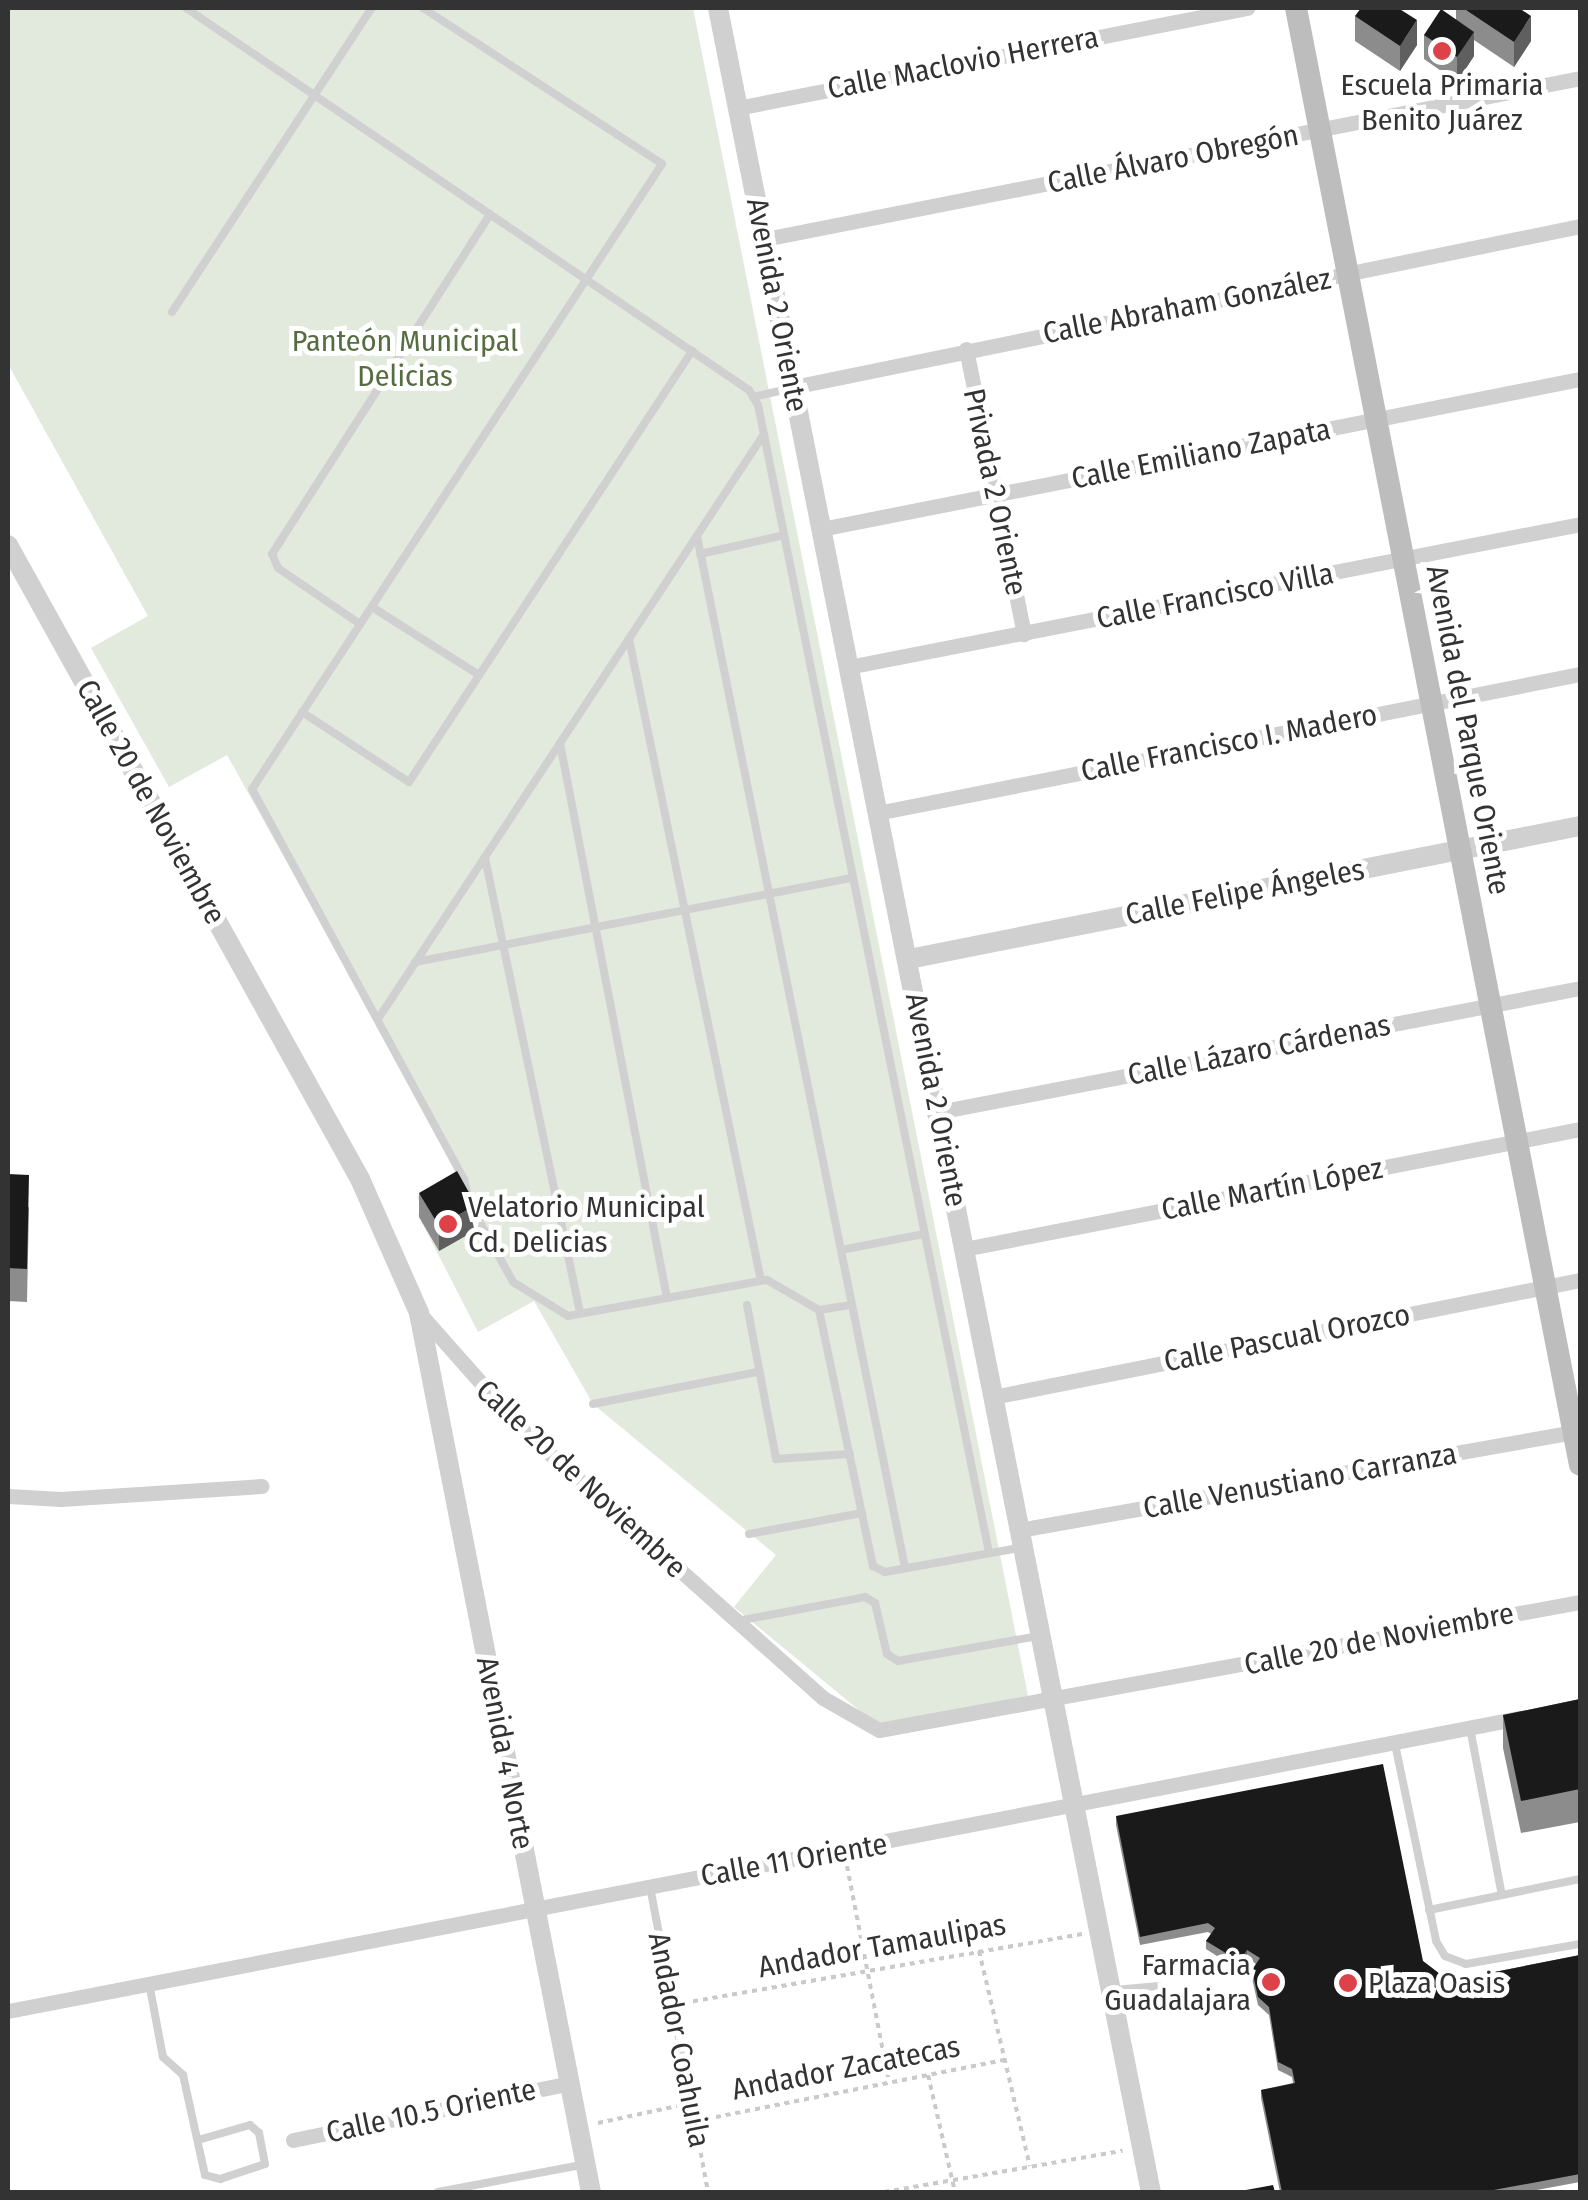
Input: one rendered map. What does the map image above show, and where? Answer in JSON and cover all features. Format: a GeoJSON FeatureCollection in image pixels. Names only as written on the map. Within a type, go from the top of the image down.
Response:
{"type":"FeatureCollection","features":[{"type":"Feature","properties":{"kind":"main road","name":"Avenida del Parque Oriente"},"geometry":{"type":"LineString","coordinates":[[1296,8],[1490,1006],[1577,1431],[1580,1465]]}},
{"type":"Feature","properties":{"kind":"street","name":"Avenida 2 Oriente"},"geometry":{"type":"LineString","coordinates":[[718,8],[1151,2192]]}},
{"type":"Feature","properties":{"kind":"street","name":"Calle Maclovio Herrera"},"geometry":{"type":"LineString","coordinates":[[738,108],[1247,8]]}},
{"type":"Feature","properties":{"kind":"street","name":"Calle Álvaro Obregón"},"geometry":{"type":"LineString","coordinates":[[765,239],[1580,78]]}},
{"type":"Feature","properties":{"kind":"street","name":"Calle Abraham González"},"geometry":{"type":"LineString","coordinates":[[793,388],[966,349],[1580,226]]}},
{"type":"Feature","properties":{"kind":"street","name":"Privada 2 Oriente"},"geometry":{"type":"LineString","coordinates":[[966,349],[1024,634]]}},
{"type":"Feature","properties":{"kind":"street","name":"Calle Emiliano Zapata"},"geometry":{"type":"LineString","coordinates":[[821,529],[1580,379]]}},
{"type":"Feature","properties":{"kind":"street","name":"Calle Francisco Villa"},"geometry":{"type":"LineString","coordinates":[[848,667],[1580,524]]}},
{"type":"Feature","properties":{"kind":"street","name":"Calle 20 de Noviembre"},"geometry":{"type":"LineString","coordinates":[[8,545],[360,1179],[419,1314],[492,1400],[822,1698],[879,1730],[1580,1602]]}},
{"type":"Feature","properties":{"kind":"street","name":"Calle Francisco I. Madero"},"geometry":{"type":"LineString","coordinates":[[877,812],[1580,674]]}},
{"type":"Feature","properties":{"kind":"street","name":"Calle Felipe Ángeles"},"geometry":{"type":"LineString","coordinates":[[909,959],[1580,826]]}},
{"type":"Feature","properties":{"kind":"street","name":"Calle Lázaro Cárdenas"},"geometry":{"type":"LineString","coordinates":[[938,1112],[1580,988]]}},
{"type":"Feature","properties":{"kind":"street","name":"Calle Martín López"},"geometry":{"type":"LineString","coordinates":[[964,1249],[1580,1130]]}},
{"type":"Feature","properties":{"kind":"street","name":"Calle Pascual Orozco"},"geometry":{"type":"LineString","coordinates":[[993,1397],[1580,1280]]}},
{"type":"Feature","properties":{"kind":"street","name":"Avenida 4 Norte"},"geometry":{"type":"LineString","coordinates":[[419,1314],[591,2192]]}},
{"type":"Feature","properties":{"kind":"street","name":"Calle Venustiano Carranza"},"geometry":{"type":"LineString","coordinates":[[1022,1539],[1577,1431]]}},
{"type":"Feature","properties":{"kind":"street"},"geometry":{"type":"LineString","coordinates":[[8,1496],[61,1499],[262,1486]]}},
{"type":"Feature","properties":{"kind":"street","name":"Calle 11 Oriente"},"geometry":{"type":"LineString","coordinates":[[8,2011],[1075,1808],[1544,1714]]}},
{"type":"Feature","properties":{"kind":"street","name":"Calle 10.5 Oriente"},"geometry":{"type":"LineString","coordinates":[[293,2140],[570,2083]]}},
{"type":"Feature","properties":{"kind":"lane"},"geometry":{"type":"LineString","coordinates":[[186,8],[692,351],[753,397],[764,434],[988,1553]]}},
{"type":"Feature","properties":{"kind":"lane"},"geometry":{"type":"LineString","coordinates":[[172,312],[372,8]]}},
{"type":"Feature","properties":{"kind":"lane"},"geometry":{"type":"LineString","coordinates":[[422,8],[662,164],[252,789],[378,1019],[513,1282],[568,1316],[760,1281],[819,1310],[852,1306]]}},
{"type":"Feature","properties":{"kind":"lane"},"geometry":{"type":"LineString","coordinates":[[360,624],[278,568],[272,554],[490,214]]}},
{"type":"Feature","properties":{"kind":"lane"},"geometry":{"type":"LineString","coordinates":[[302,712],[409,782],[692,351]]}},
{"type":"Feature","properties":{"kind":"lane"},"geometry":{"type":"LineString","coordinates":[[753,397],[793,388]]}},
{"type":"Feature","properties":{"kind":"lane"},"geometry":{"type":"LineString","coordinates":[[378,1019],[764,434]]}},
{"type":"Feature","properties":{"kind":"lane"},"geometry":{"type":"LineString","coordinates":[[697,536],[905,1568]]}},
{"type":"Feature","properties":{"kind":"lane"},"geometry":{"type":"LineString","coordinates":[[700,554],[784,536]]}},
{"type":"Feature","properties":{"kind":"lane"},"geometry":{"type":"LineString","coordinates":[[372,607],[479,676]]}},
{"type":"Feature","properties":{"kind":"lane"},"geometry":{"type":"LineString","coordinates":[[629,638],[760,1281]]}},
{"type":"Feature","properties":{"kind":"lane"},"geometry":{"type":"LineString","coordinates":[[560,743],[667,1298]]}},
{"type":"Feature","properties":{"kind":"lane"},"geometry":{"type":"LineString","coordinates":[[485,857],[580,1313]]}},
{"type":"Feature","properties":{"kind":"lane"},"geometry":{"type":"LineString","coordinates":[[415,962],[853,878]]}},
{"type":"Feature","properties":{"kind":"lane"},"geometry":{"type":"LineString","coordinates":[[841,1250],[924,1234]]}},
{"type":"Feature","properties":{"kind":"lane"},"geometry":{"type":"LineString","coordinates":[[747,1304],[776,1458],[850,1454]]}},
{"type":"Feature","properties":{"kind":"lane"},"geometry":{"type":"LineString","coordinates":[[819,1310],[874,1566],[886,1572],[988,1553],[1022,1539]]}},
{"type":"Feature","properties":{"kind":"lane"},"geometry":{"type":"LineString","coordinates":[[593,1404],[758,1372]]}},
{"type":"Feature","properties":{"kind":"lane"},"geometry":{"type":"LineString","coordinates":[[750,1534],[862,1513]]}},
{"type":"Feature","properties":{"kind":"lane"},"geometry":{"type":"LineString","coordinates":[[737,1621],[865,1597],[875,1603],[887,1654],[898,1661],[1038,1636]]}},
{"type":"Feature","properties":{"kind":"lane"},"geometry":{"type":"LineString","coordinates":[[1470,1728],[1502,1895]]}},
{"type":"Feature","properties":{"kind":"lane"},"geometry":{"type":"LineString","coordinates":[[1395,1744],[1440,1950],[1458,1964],[1580,1944]]}},
{"type":"Feature","properties":{"kind":"lane"},"geometry":{"type":"LineString","coordinates":[[1429,1910],[1580,1879]]}},
{"type":"Feature","properties":{"kind":"lane","name":"Andador Coahuila"},"geometry":{"type":"LineString","coordinates":[[650,1886],[695,2121]]}},
{"type":"Feature","properties":{"kind":"lane"},"geometry":{"type":"LineString","coordinates":[[149,1983],[163,2056],[183,2075],[198,2140],[212,2180],[265,2164],[259,2132],[250,2124],[198,2140]]}},
{"type":"Feature","properties":{"kind":"lane"},"geometry":{"type":"LineString","coordinates":[[1110,1990],[1159,1986]]}},
{"type":"Feature","properties":{"kind":"lane"},"geometry":{"type":"LineString","coordinates":[[438,2192],[586,2164]]}},
{"type":"Feature","properties":{"kind":"path"},"geometry":{"type":"LineString","coordinates":[[844,1851],[889,2082]]}},
{"type":"Feature","properties":{"kind":"path","name":"Andador Tamaulipas"},"geometry":{"type":"LineString","coordinates":[[673,2005],[1099,1931]]}},
{"type":"Feature","properties":{"kind":"path"},"geometry":{"type":"LineString","coordinates":[[979,1952],[1030,2167]]}},
{"type":"Feature","properties":{"kind":"path","name":"Andador Zacatecas"},"geometry":{"type":"LineString","coordinates":[[695,2121],[1005,2060]]}},
{"type":"Feature","properties":{"kind":"path"},"geometry":{"type":"LineString","coordinates":[[928,2075],[955,2192]]}},
{"type":"Feature","properties":{"kind":"path"},"geometry":{"type":"LineString","coordinates":[[578,2128],[692,2103]]}},
{"type":"Feature","properties":{"kind":"path","name":"Andador Coahuila"},"geometry":{"type":"LineString","coordinates":[[695,2121],[708,2192]]}},
{"type":"Feature","properties":{"kind":"path"},"geometry":{"type":"LineString","coordinates":[[884,2192],[1142,2148]]}},
{"type":"Feature","properties":{"kind":"green space","name":"Panteón Municipal Delicias"},"geometry":{"type":"Polygon","coordinates":[[[8,8],[693,8],[1028,1696],[877,1725],[734,1607],[776,1555],[593,1404],[534,1301],[478,1332],[418,1215],[425,1211],[417,1197],[460,1172],[227,755],[169,787],[91,648],[148,616],[8,364],[8,8]]]}},
{"type":"Feature","properties":{"kind":"building"},"geometry":{"type":"Polygon","coordinates":[[[1361,8],[1398,8],[1417,20],[1400,46],[1355,16],[1361,8]]]}},
{"type":"Feature","properties":{"kind":"building"},"geometry":{"type":"Polygon","coordinates":[[[1463,8],[1519,8],[1531,16],[1514,42],[1463,8]]]}},
{"type":"Feature","properties":{"kind":"building"},"geometry":{"type":"Polygon","coordinates":[[[1441,9],[1474,32],[1457,57],[1424,35],[1441,9]]]}},
{"type":"Feature","properties":{"kind":"building"},"geometry":{"type":"Polygon","coordinates":[[[457,1171],[476,1205],[439,1226],[419,1193],[457,1171]]]}},
{"type":"Feature","properties":{"kind":"building"},"geometry":{"type":"Polygon","coordinates":[[[8,1174],[29,1175],[27,1269],[8,1268],[8,1174]]]}},
{"type":"Feature","properties":{"kind":"building"},"geometry":{"type":"Polygon","coordinates":[[[1580,1699],[1580,1789],[1521,1801],[1503,1715],[1580,1699]]]}},
{"type":"Feature","properties":{"kind":"building","name":"Plaza Oasis"},"geometry":{"type":"Polygon","coordinates":[[[1383,1764],[1423,1961],[1449,1981],[1580,1955],[1580,2174],[1483,2192],[1282,2192],[1261,2090],[1295,2083],[1292,2069],[1278,2062],[1269,2007],[1258,1997],[1252,1970],[1260,1958],[1247,1950],[1239,1961],[1206,1941],[1215,1928],[1208,1923],[1140,1937],[1116,1816],[1383,1764]]]}},
{"type":"Feature","properties":{"kind":"building"},"geometry":{"type":"Polygon","coordinates":[[[1273,2185],[1275,2192],[1235,2192],[1273,2185]]]}},
{"type":"Feature","properties":{"kind":"place","name":"Escuela Primaria Benito Juárez"},"geometry":{"type":"Point","coordinates":[1442,51]}},
{"type":"Feature","properties":{"kind":"place","name":"Velatorio Municipal Cd. Delicias"},"geometry":{"type":"Point","coordinates":[448,1224]}},
{"type":"Feature","properties":{"kind":"place","name":"Farmacia Guadalajara"},"geometry":{"type":"Point","coordinates":[1271,1982]}},
{"type":"Feature","properties":{"kind":"place","name":"Plaza Oasis"},"geometry":{"type":"Point","coordinates":[1348,1983]}}]}
